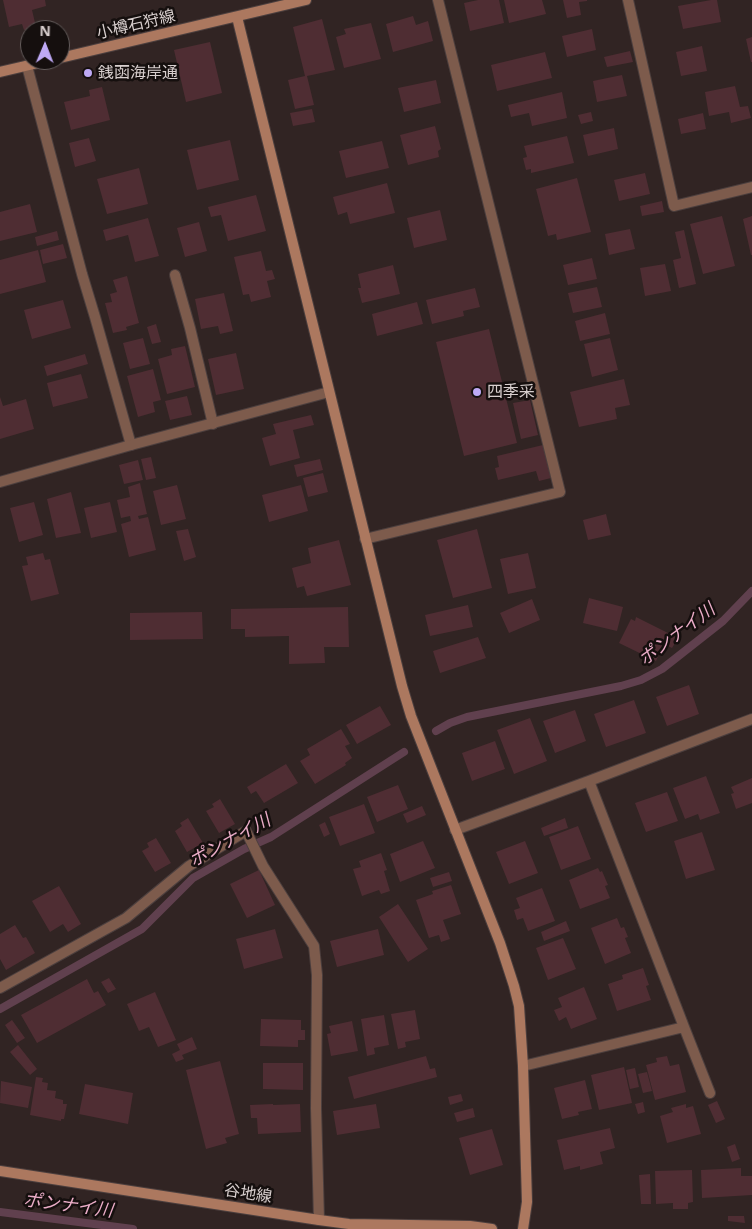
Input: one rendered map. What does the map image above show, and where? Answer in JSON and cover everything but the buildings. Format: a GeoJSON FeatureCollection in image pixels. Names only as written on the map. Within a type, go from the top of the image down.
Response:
{"type":"FeatureCollection","features":[{"type":"Feature","properties":{"kind":"street","name":"小樽石狩線"},"geometry":{"type":"LineString","coordinates":[[70,56],[306,0]]}},
{"type":"Feature","properties":{"kind":"street"},"geometry":{"type":"LineString","coordinates":[[365,539],[560,492],[438,0]]}},
{"type":"Feature","properties":{"kind":"street"},"geometry":{"type":"LineString","coordinates":[[628,0],[674,206],[752,187]]}},
{"type":"Feature","properties":{"kind":"street"},"geometry":{"type":"LineString","coordinates":[[237,17],[402,686],[455,830],[500,943],[514,986],[524,1066],[527,1202],[523,1229]]}},
{"type":"Feature","properties":{"kind":"street"},"geometry":{"type":"LineString","coordinates":[[0,72],[20,68]]}},
{"type":"Feature","properties":{"kind":"street"},"geometry":{"type":"LineString","coordinates":[[28,70],[82,274],[131,445]]}},
{"type":"Feature","properties":{"kind":"street"},"geometry":{"type":"LineString","coordinates":[[175,275],[213,424]]}},
{"type":"Feature","properties":{"kind":"street"},"geometry":{"type":"LineString","coordinates":[[0,482],[329,392]]}},
{"type":"Feature","properties":{"kind":"street"},"geometry":{"type":"LineString","coordinates":[[455,830],[752,719]]}},
{"type":"Feature","properties":{"kind":"street"},"geometry":{"type":"LineString","coordinates":[[589,781],[710,1093]]}},
{"type":"Feature","properties":{"kind":"street"},"geometry":{"type":"LineString","coordinates":[[0,988],[126,918],[189,866],[246,831],[263,866],[314,946],[317,975],[316,1108],[319,1220]]}},
{"type":"Feature","properties":{"kind":"street"},"geometry":{"type":"LineString","coordinates":[[524,1066],[684,1027]]}},
{"type":"Feature","properties":{"kind":"street","name":"谷地線"},"geometry":{"type":"LineString","coordinates":[[0,1171],[349,1224],[470,1226],[492,1229]]}},
{"type":"Feature","properties":{"kind":"waterway","name":"ポンナイ川"},"geometry":{"type":"LineString","coordinates":[[436,731],[450,723],[467,717],[621,686],[641,680],[662,669],[723,621],[752,591]]}},
{"type":"Feature","properties":{"kind":"waterway","name":"ポンナイ川"},"geometry":{"type":"LineString","coordinates":[[0,1009],[142,929],[193,878],[244,849],[271,837],[404,752]]}},
{"type":"Feature","properties":{"kind":"waterway","name":"ポンナイ川"},"geometry":{"type":"LineString","coordinates":[[0,1212],[133,1229]]}},
{"type":"Feature","properties":{"kind":"place","name":"銭函海岸通"},"geometry":{"type":"Point","coordinates":[88,73]}},
{"type":"Feature","properties":{"kind":"place","name":"四季采"},"geometry":{"type":"Point","coordinates":[477,392]}}]}
